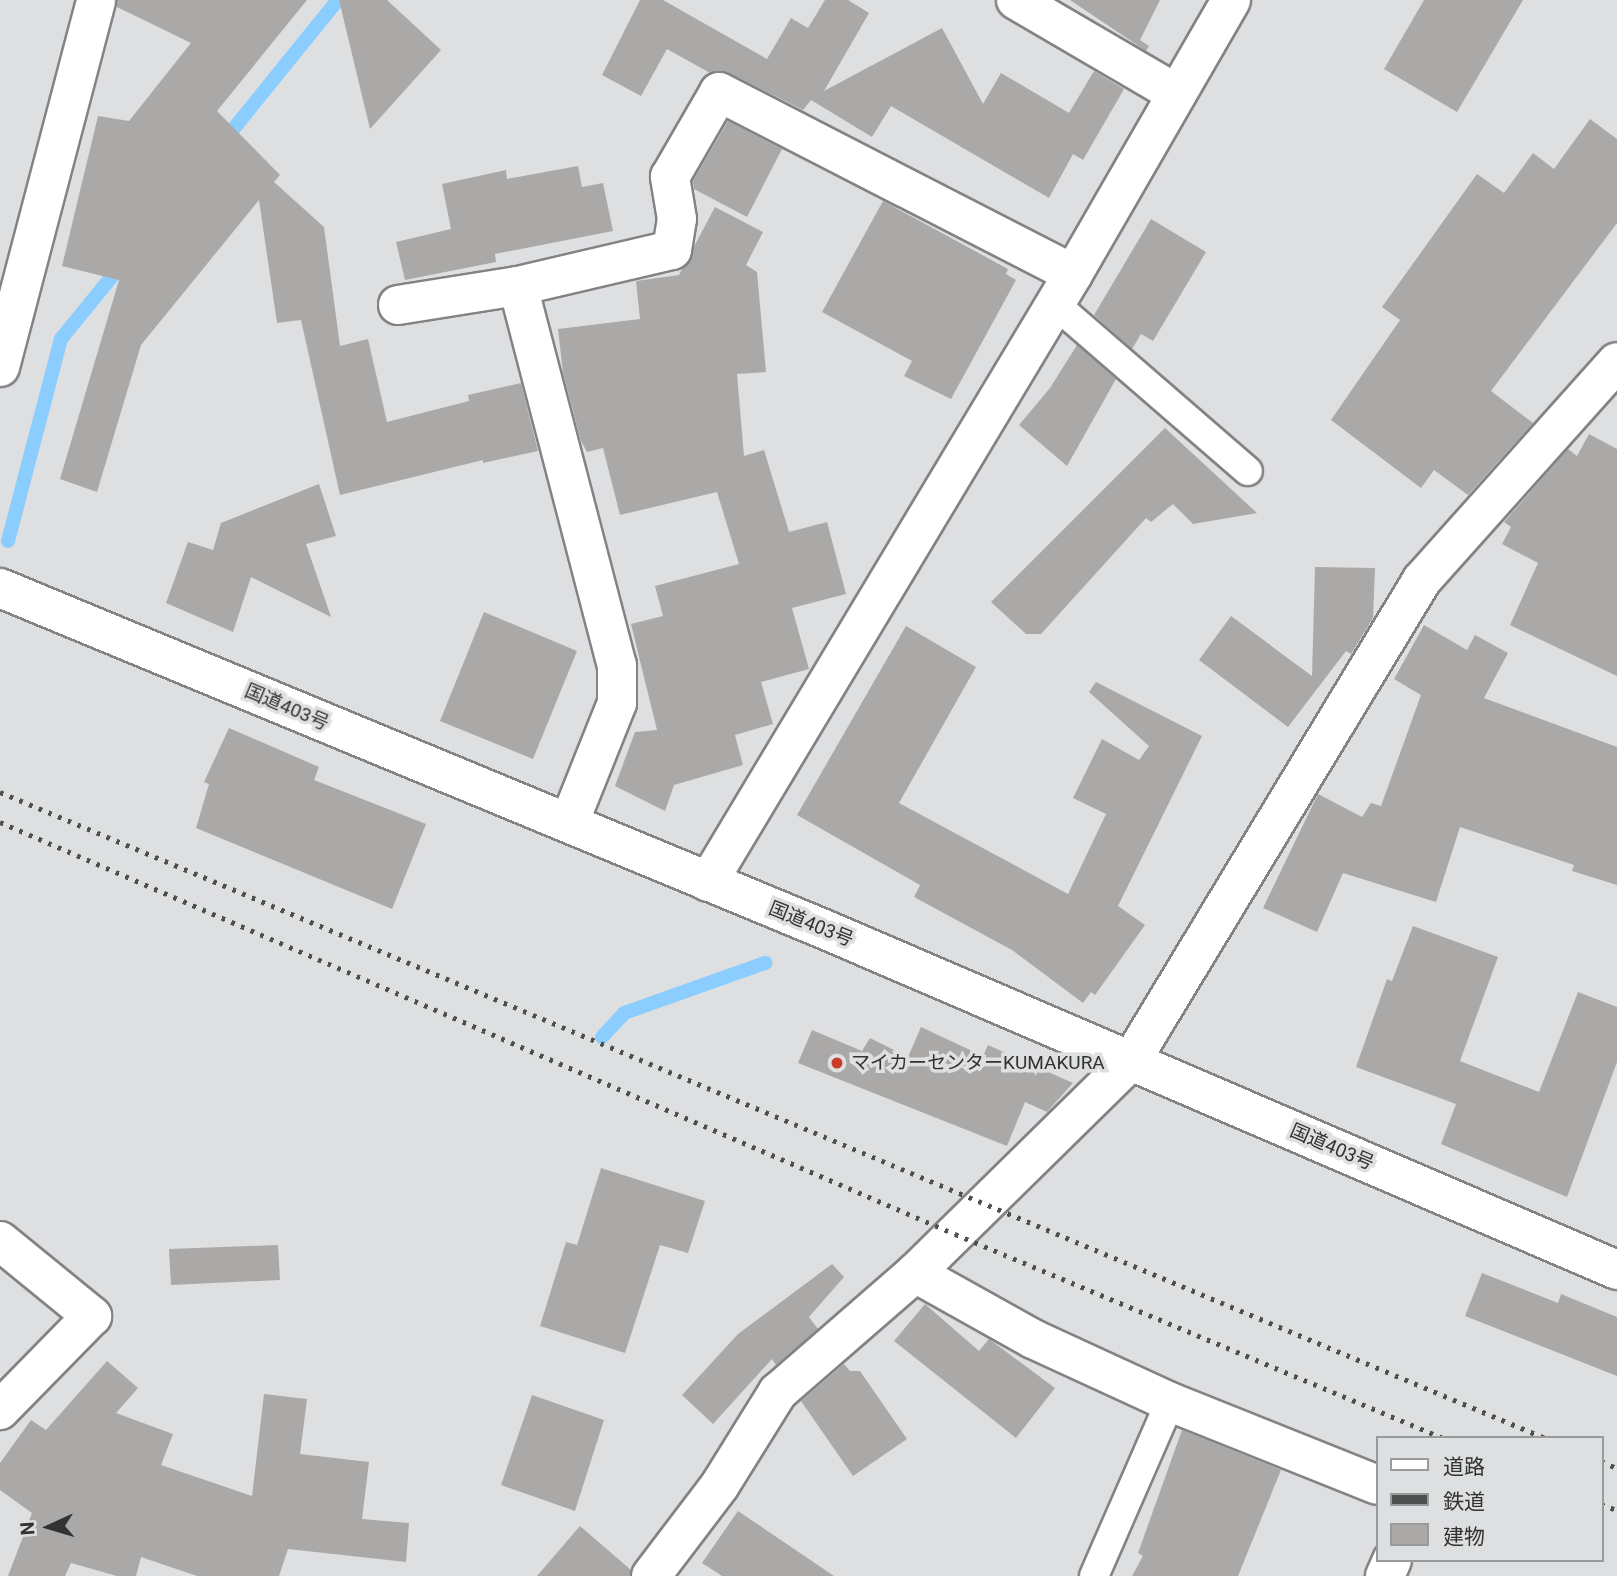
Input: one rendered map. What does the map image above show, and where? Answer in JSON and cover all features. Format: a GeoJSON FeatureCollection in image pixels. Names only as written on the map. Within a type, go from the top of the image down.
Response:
{"type":"FeatureCollection","features":[{"type":"Feature","properties":{"kind":"main road"},"geometry":{"type":"LineString","coordinates":[[0,368],[96,0]]}},
{"type":"Feature","properties":{"kind":"main road"},"geometry":{"type":"LineString","coordinates":[[1016,0],[1177,94]]}},
{"type":"Feature","properties":{"kind":"main road"},"geometry":{"type":"LineString","coordinates":[[708,882],[1064,289],[1231,0]]}},
{"type":"Feature","properties":{"kind":"main road"},"geometry":{"type":"LineString","coordinates":[[398,305],[518,286],[672,250],[677,219],[670,177],[719,92],[1064,289]]}},
{"type":"Feature","properties":{"kind":"main road"},"geometry":{"type":"LineString","coordinates":[[518,286],[617,665],[617,703],[569,823]]}},
{"type":"Feature","properties":{"kind":"main road"},"geometry":{"type":"LineString","coordinates":[[651,1576],[720,1485],[778,1392],[915,1273],[1131,1061],[1422,580],[1617,362]]}},
{"type":"Feature","properties":{"kind":"main road","name":"国道403号"},"geometry":{"type":"LineString","coordinates":[[0,588],[569,823],[1617,1270]]}},
{"type":"Feature","properties":{"kind":"main road"},"geometry":{"type":"LineString","coordinates":[[0,1241],[92,1316],[0,1410]]}},
{"type":"Feature","properties":{"kind":"main road"},"geometry":{"type":"LineString","coordinates":[[915,1273],[1033,1339],[1170,1402],[1376,1485]]}},
{"type":"Feature","properties":{"kind":"lane"},"geometry":{"type":"LineString","coordinates":[[1064,289],[1248,471]]}},
{"type":"Feature","properties":{"kind":"lane"},"geometry":{"type":"LineString","coordinates":[[1094,1576],[1170,1402]]}},
{"type":"Feature","properties":{"kind":"building"},"geometry":{"type":"Polygon","coordinates":[[[117,0],[307,0],[217,111],[280,175],[274,182],[324,227],[340,346],[368,339],[387,422],[469,401],[468,395],[521,383],[538,451],[483,463],[483,460],[340,495],[301,320],[277,323],[259,200],[141,345],[97,492],[60,479],[119,280],[62,266],[98,116],[129,121],[191,43],[117,7],[117,0]]]}},
{"type":"Feature","properties":{"kind":"building"},"geometry":{"type":"Polygon","coordinates":[[[339,0],[387,0],[441,50],[370,129],[339,0]]]}},
{"type":"Feature","properties":{"kind":"building"},"geometry":{"type":"Polygon","coordinates":[[[640,0],[663,0],[767,59],[791,18],[808,28],[825,0],[848,0],[869,13],[824,91],[942,28],[983,104],[1001,73],[1069,113],[1094,71],[1124,89],[1083,160],[1073,154],[1049,198],[891,106],[872,137],[811,100],[803,110],[729,73],[710,73],[667,49],[641,96],[602,75],[640,0]]]}},
{"type":"Feature","properties":{"kind":"building"},"geometry":{"type":"Polygon","coordinates":[[[1070,0],[1160,0],[1140,40],[1149,46],[1146,51],[1070,0]]]}},
{"type":"Feature","properties":{"kind":"building"},"geometry":{"type":"Polygon","coordinates":[[[1424,0],[1523,0],[1457,112],[1384,69],[1424,0]]]}},
{"type":"Feature","properties":{"kind":"building"},"geometry":{"type":"Polygon","coordinates":[[[1590,119],[1617,139],[1617,223],[1491,391],[1533,423],[1468,495],[1434,470],[1421,488],[1331,420],[1400,320],[1382,307],[1477,174],[1504,193],[1533,153],[1554,169],[1590,119]]]}},
{"type":"Feature","properties":{"kind":"building"},"geometry":{"type":"Polygon","coordinates":[[[728,121],[782,149],[747,217],[694,189],[693,181],[728,121]]]}},
{"type":"Feature","properties":{"kind":"building"},"geometry":{"type":"Polygon","coordinates":[[[578,166],[582,187],[603,183],[613,231],[495,254],[496,262],[405,280],[396,242],[451,229],[442,184],[506,170],[507,179],[578,166]]]}},
{"type":"Feature","properties":{"kind":"building"},"geometry":{"type":"Polygon","coordinates":[[[883,201],[1008,269],[1006,274],[1016,280],[951,399],[904,376],[912,361],[822,312],[883,201]]]}},
{"type":"Feature","properties":{"kind":"building"},"geometry":{"type":"Polygon","coordinates":[[[715,207],[763,232],[746,265],[757,272],[766,372],[737,374],[744,456],[764,450],[789,532],[827,522],[846,594],[792,608],[809,669],[761,682],[773,724],[735,735],[743,765],[674,785],[665,811],[615,786],[635,732],[657,730],[631,624],[663,616],[655,586],[739,564],[717,492],[620,515],[603,448],[587,452],[581,441],[563,373],[558,329],[640,319],[636,281],[679,275],[715,207]]]}},
{"type":"Feature","properties":{"kind":"building"},"geometry":{"type":"Polygon","coordinates":[[[1151,219],[1206,252],[1153,341],[1141,334],[1132,349],[1094,315],[1151,219]]]}},
{"type":"Feature","properties":{"kind":"building"},"geometry":{"type":"Polygon","coordinates":[[[1077,345],[1116,379],[1067,466],[1019,425],[1050,388],[1077,345]]]}},
{"type":"Feature","properties":{"kind":"building"},"geometry":{"type":"Polygon","coordinates":[[[1165,428],[1257,513],[1193,524],[1173,504],[1151,522],[1146,518],[1041,634],[1026,634],[991,602],[1165,428]]]}},
{"type":"Feature","properties":{"kind":"building"},"geometry":{"type":"Polygon","coordinates":[[[1589,434],[1617,449],[1617,676],[1510,625],[1538,563],[1502,544],[1511,527],[1504,522],[1568,449],[1577,456],[1589,434]]]}},
{"type":"Feature","properties":{"kind":"building"},"geometry":{"type":"Polygon","coordinates":[[[319,484],[336,536],[306,544],[331,617],[251,577],[233,632],[166,603],[188,542],[213,550],[221,523],[319,484]]]}},
{"type":"Feature","properties":{"kind":"building"},"geometry":{"type":"Polygon","coordinates":[[[1315,567],[1375,568],[1373,618],[1351,654],[1346,651],[1288,727],[1199,660],[1231,616],[1312,676],[1315,567]]]}},
{"type":"Feature","properties":{"kind":"building"},"geometry":{"type":"Polygon","coordinates":[[[484,612],[577,651],[533,759],[440,721],[484,612]]]}},
{"type":"Feature","properties":{"kind":"building"},"geometry":{"type":"Polygon","coordinates":[[[1424,625],[1467,650],[1475,635],[1508,653],[1484,698],[1617,747],[1617,885],[1572,871],[1574,865],[1460,827],[1436,902],[1343,873],[1317,932],[1263,908],[1318,794],[1362,817],[1371,803],[1381,806],[1421,695],[1394,679],[1424,625]]]}},
{"type":"Feature","properties":{"kind":"building"},"geometry":{"type":"Polygon","coordinates":[[[906,626],[976,667],[899,803],[1068,894],[1106,814],[1073,798],[1102,739],[1139,760],[1149,746],[1089,692],[1096,682],[1202,736],[1118,906],[1145,925],[1095,995],[1091,992],[1083,1003],[1012,950],[914,897],[920,885],[797,815],[906,626]]]}},
{"type":"Feature","properties":{"kind":"building"},"geometry":{"type":"Polygon","coordinates":[[[229,728],[319,767],[314,780],[426,824],[392,909],[196,828],[209,784],[204,782],[229,728]]]}},
{"type":"Feature","properties":{"kind":"building"},"geometry":{"type":"Polygon","coordinates":[[[1413,926],[1498,957],[1460,1061],[1539,1092],[1578,992],[1617,1007],[1617,1062],[1567,1197],[1441,1144],[1456,1104],[1356,1067],[1387,979],[1392,981],[1413,926]]]}},
{"type":"Feature","properties":{"kind":"building"},"geometry":{"type":"Polygon","coordinates":[[[921,1027],[983,1056],[988,1045],[1073,1083],[1047,1112],[1025,1102],[1007,1146],[798,1063],[812,1030],[862,1051],[870,1038],[908,1057],[921,1027]]]}},
{"type":"Feature","properties":{"kind":"building"},"geometry":{"type":"Polygon","coordinates":[[[601,1168],[705,1201],[688,1253],[660,1245],[625,1353],[540,1326],[566,1242],[577,1245],[601,1168]]]}},
{"type":"Feature","properties":{"kind":"building"},"geometry":{"type":"Polygon","coordinates":[[[278,1245],[280,1280],[171,1285],[169,1249],[278,1245]]]}},
{"type":"Feature","properties":{"kind":"building"},"geometry":{"type":"Polygon","coordinates":[[[832,1264],[844,1277],[809,1317],[818,1329],[776,1365],[772,1359],[713,1424],[682,1395],[738,1334],[832,1264]]]}},
{"type":"Feature","properties":{"kind":"building"},"geometry":{"type":"Polygon","coordinates":[[[1482,1273],[1558,1303],[1561,1294],[1617,1317],[1617,1376],[1465,1316],[1482,1273]]]}},
{"type":"Feature","properties":{"kind":"building"},"geometry":{"type":"Polygon","coordinates":[[[925,1304],[979,1351],[989,1339],[1055,1388],[1016,1438],[894,1341],[925,1304]]]}},
{"type":"Feature","properties":{"kind":"building"},"geometry":{"type":"Polygon","coordinates":[[[107,1361],[138,1388],[116,1413],[173,1434],[161,1465],[252,1496],[264,1394],[307,1399],[300,1454],[369,1462],[362,1519],[409,1523],[406,1562],[288,1549],[279,1576],[197,1576],[141,1557],[136,1576],[117,1576],[71,1563],[65,1576],[8,1576],[32,1513],[0,1490],[0,1463],[31,1420],[46,1430],[107,1361]]]}},
{"type":"Feature","properties":{"kind":"building"},"geometry":{"type":"Polygon","coordinates":[[[844,1364],[850,1371],[860,1371],[907,1439],[853,1476],[801,1401],[844,1364]]]}},
{"type":"Feature","properties":{"kind":"building"},"geometry":{"type":"Polygon","coordinates":[[[532,1395],[604,1420],[575,1511],[501,1485],[532,1395]]]}},
{"type":"Feature","properties":{"kind":"building"},"geometry":{"type":"Polygon","coordinates":[[[1182,1430],[1281,1470],[1238,1576],[1132,1576],[1143,1556],[1138,1553],[1182,1430]]]}},
{"type":"Feature","properties":{"kind":"building"},"geometry":{"type":"Polygon","coordinates":[[[738,1511],[834,1576],[722,1576],[702,1563],[738,1511]]]}},
{"type":"Feature","properties":{"kind":"building"},"geometry":{"type":"Polygon","coordinates":[[[580,1526],[631,1570],[630,1576],[537,1576],[580,1526]]]}},
{"type":"Feature","properties":{"kind":"waterway"},"geometry":{"type":"LineString","coordinates":[[222,143],[338,0]]}},
{"type":"Feature","properties":{"kind":"waterway"},"geometry":{"type":"LineString","coordinates":[[8,541],[61,339],[122,264]]}},
{"type":"Feature","properties":{"kind":"waterway"},"geometry":{"type":"LineString","coordinates":[[602,1037],[624,1013],[765,963]]}},
{"type":"Feature","properties":{"kind":"railway"},"geometry":{"type":"LineString","coordinates":[[0,792],[1540,1436]]}},
{"type":"Feature","properties":{"kind":"railway"},"geometry":{"type":"LineString","coordinates":[[0,822],[955,1234],[1438,1436]]}},
{"type":"Feature","properties":{"kind":"railway"},"geometry":{"type":"LineString","coordinates":[[1603,1462],[1617,1468]]}},
{"type":"Feature","properties":{"kind":"railway"},"geometry":{"type":"LineString","coordinates":[[1603,1505],[1617,1510]]}},
{"type":"Feature","properties":{"kind":"place","name":"マイカーセンターKUMAKURA"},"geometry":{"type":"Point","coordinates":[837,1063]}}]}
